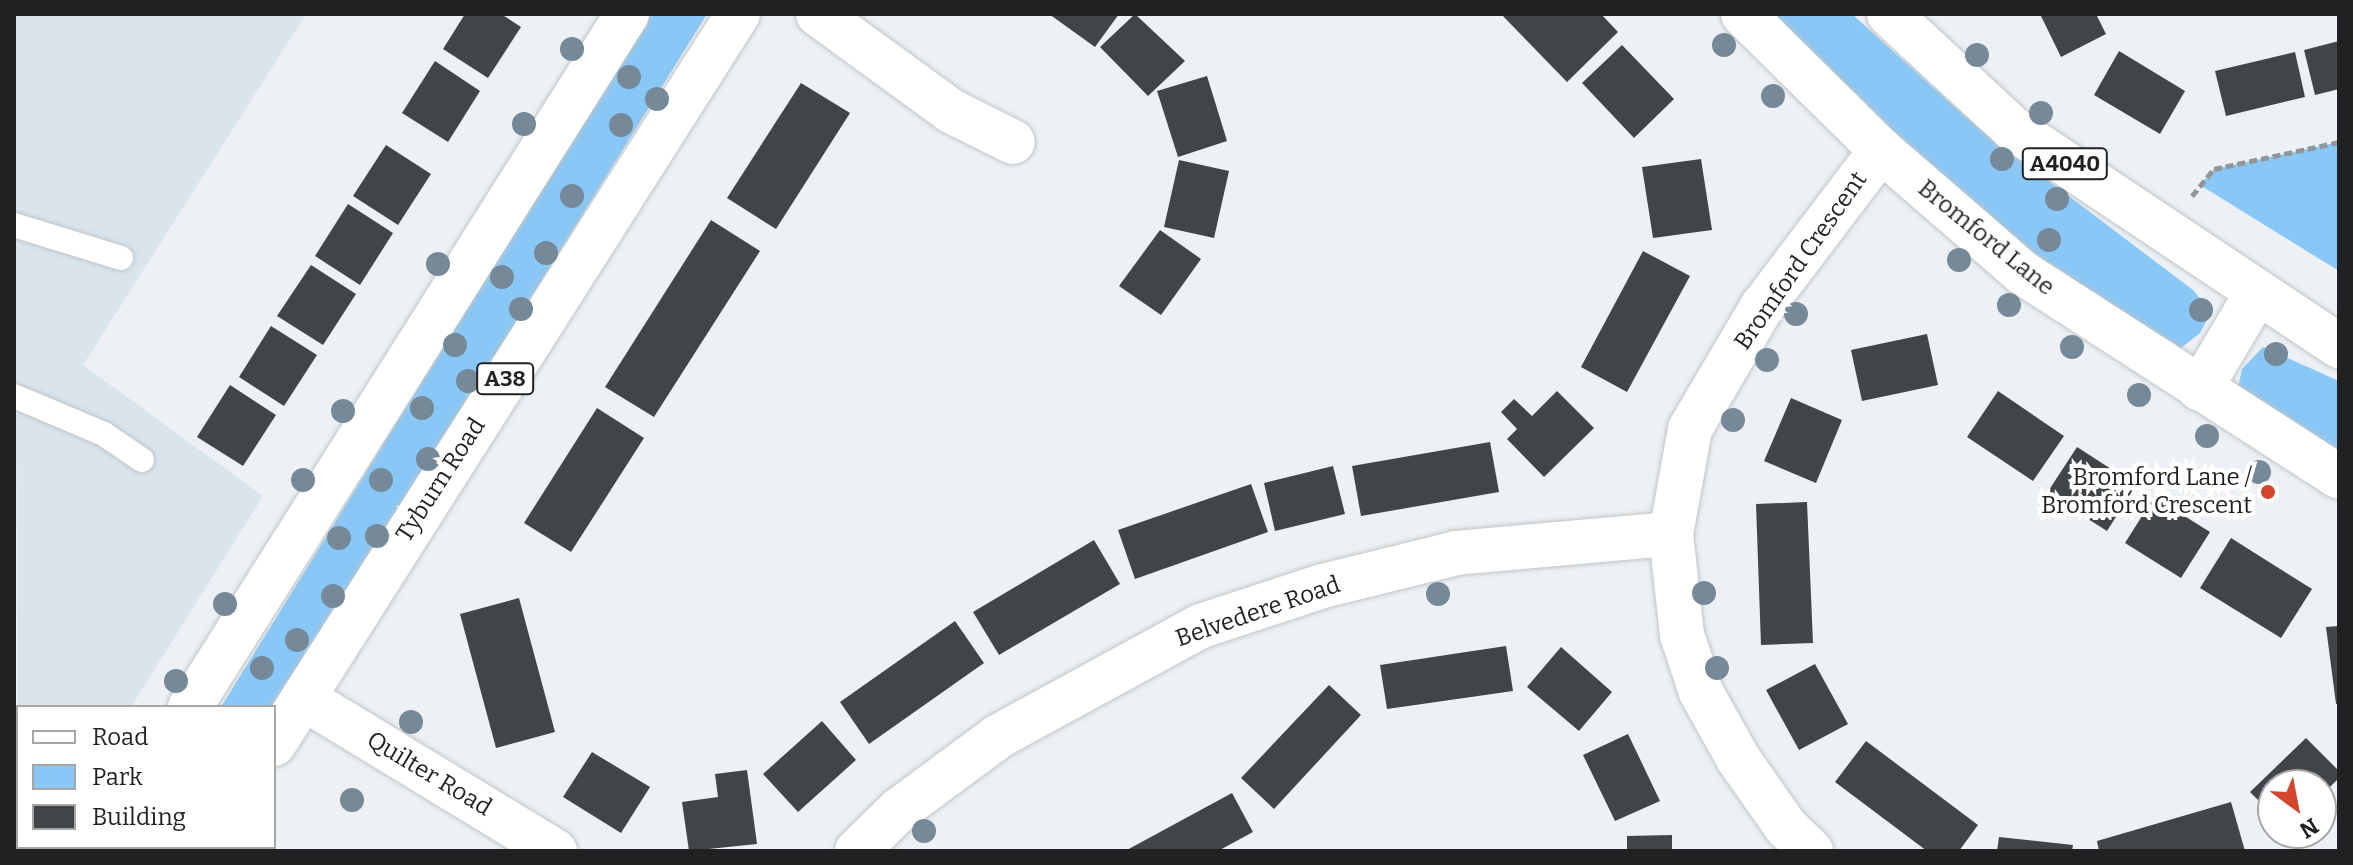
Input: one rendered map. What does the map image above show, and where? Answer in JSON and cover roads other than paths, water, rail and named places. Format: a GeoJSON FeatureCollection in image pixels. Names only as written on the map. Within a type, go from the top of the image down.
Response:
{"type":"FeatureCollection","features":[{"type":"Feature","properties":{"kind":"main road"},"geometry":{"type":"LineString","coordinates":[[191,705],[627,14]]}},
{"type":"Feature","properties":{"kind":"main road","name":"Tyburn Road"},"geometry":{"type":"LineString","coordinates":[[276,741],[738,14]]}},
{"type":"Feature","properties":{"kind":"main road"},"geometry":{"type":"LineString","coordinates":[[818,14],[951,111],[1013,142]]}},
{"type":"Feature","properties":{"kind":"main road","name":"Bromford Lane"},"geometry":{"type":"LineString","coordinates":[[1743,14],[1881,150],[2023,273],[2339,477]]}},
{"type":"Feature","properties":{"kind":"main road","name":"A4040"},"geometry":{"type":"LineString","coordinates":[[1889,14],[2012,128],[2339,346]]}},
{"type":"Feature","properties":{"kind":"main road","name":"Bromford Crescent"},"geometry":{"type":"LineString","coordinates":[[1811,851],[1786,827],[1739,760],[1701,692],[1682,635],[1671,534],[1690,429],[1762,307],[1881,150]]}},
{"type":"Feature","properties":{"kind":"main road"},"geometry":{"type":"LineString","coordinates":[[2200,389],[2257,293]]}},
{"type":"Feature","properties":{"kind":"main road","name":"Belvedere Road"},"geometry":{"type":"LineString","coordinates":[[857,851],[899,810],[999,736],[1201,626],[1323,586],[1456,553],[1671,534]]}},
{"type":"Feature","properties":{"kind":"main road","name":"Quilter Road"},"geometry":{"type":"LineString","coordinates":[[303,698],[555,851]]}},
{"type":"Feature","properties":{"kind":"lane"},"geometry":{"type":"LineString","coordinates":[[14,225],[121,258]]}},
{"type":"Feature","properties":{"kind":"lane"},"geometry":{"type":"LineString","coordinates":[[14,396],[104,434],[142,460]]}},
{"type":"Feature","properties":{"kind":"place","name":"Bromford Lane / Bromford Crescent"},"geometry":{"type":"Point","coordinates":[2268,492]}}]}
